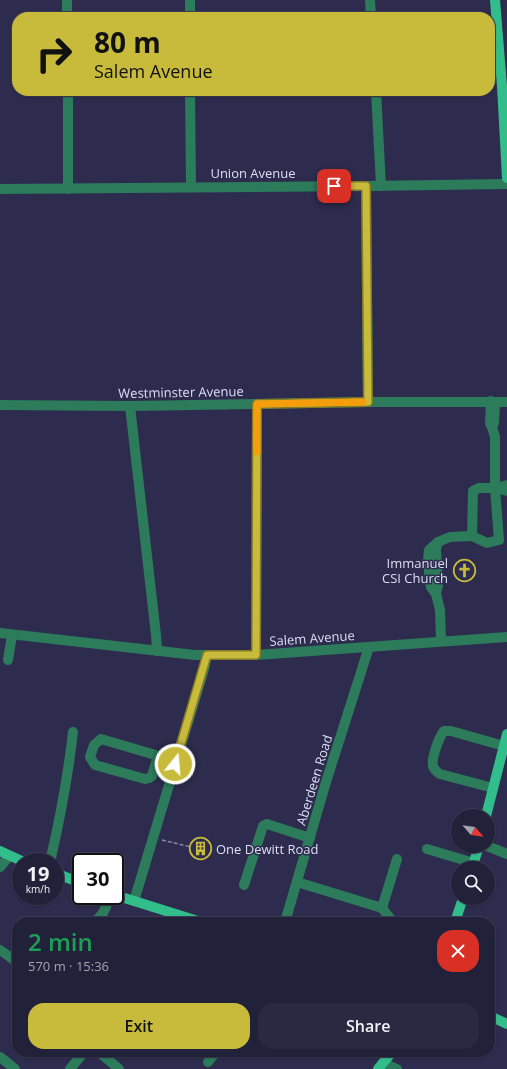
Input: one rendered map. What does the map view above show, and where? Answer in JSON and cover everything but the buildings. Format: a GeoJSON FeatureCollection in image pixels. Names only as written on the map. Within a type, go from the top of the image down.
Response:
{"type":"FeatureCollection","features":[{"type":"Feature","properties":{"kind":"main road"},"geometry":{"type":"LineString","coordinates":[[495,0],[505,86],[507,178]]}},
{"type":"Feature","properties":{"kind":"main road"},"geometry":{"type":"LineString","coordinates":[[488,809],[507,734]]}},
{"type":"Feature","properties":{"kind":"main road"},"geometry":{"type":"LineString","coordinates":[[124,898],[184,917]]}},
{"type":"Feature","properties":{"kind":"main road"},"geometry":{"type":"LineString","coordinates":[[457,917],[461,905]]}},
{"type":"Feature","properties":{"kind":"main road"},"geometry":{"type":"LineString","coordinates":[[495,1018],[507,1024]]}},
{"type":"Feature","properties":{"kind":"main road"},"geometry":{"type":"LineString","coordinates":[[380,1067],[388,1057]]}},
{"type":"Feature","properties":{"kind":"street"},"geometry":{"type":"LineString","coordinates":[[67,0],[67,12]]}},
{"type":"Feature","properties":{"kind":"street"},"geometry":{"type":"LineString","coordinates":[[190,0],[190,12]]}},
{"type":"Feature","properties":{"kind":"street"},"geometry":{"type":"LineString","coordinates":[[370,0],[371,12]]}},
{"type":"Feature","properties":{"kind":"street"},"geometry":{"type":"LineString","coordinates":[[68,96],[68,189]]}},
{"type":"Feature","properties":{"kind":"street"},"geometry":{"type":"LineString","coordinates":[[190,96],[191,187]]}},
{"type":"Feature","properties":{"kind":"street"},"geometry":{"type":"LineString","coordinates":[[376,96],[381,186]]}},
{"type":"Feature","properties":{"kind":"street","name":"Union Avenue"},"geometry":{"type":"LineString","coordinates":[[0,188],[68,189],[507,184]]}},
{"type":"Feature","properties":{"kind":"street"},"geometry":{"type":"LineString","coordinates":[[366,186],[368,402]]}},
{"type":"Feature","properties":{"kind":"street","name":"Westminster Avenue"},"geometry":{"type":"LineString","coordinates":[[0,405],[130,406],[368,402],[507,402]]}},
{"type":"Feature","properties":{"kind":"street"},"geometry":{"type":"LineString","coordinates":[[441,642],[440,610],[436,594],[438,585],[436,549],[438,542],[450,537],[472,536],[487,542],[499,540],[495,488],[495,437],[490,423],[493,402]]}},
{"type":"Feature","properties":{"kind":"street"},"geometry":{"type":"LineString","coordinates":[[256,655],[257,404]]}},
{"type":"Feature","properties":{"kind":"street"},"geometry":{"type":"LineString","coordinates":[[130,406],[157,651]]}},
{"type":"Feature","properties":{"kind":"street"},"geometry":{"type":"LineString","coordinates":[[472,536],[473,491],[479,488],[495,488],[507,485]]}},
{"type":"Feature","properties":{"kind":"street"},"geometry":{"type":"LineString","coordinates":[[495,488],[507,491]]}},
{"type":"Feature","properties":{"kind":"street","name":"Salem Avenue"},"geometry":{"type":"LineString","coordinates":[[0,633],[195,655],[256,655],[507,636]]}},
{"type":"Feature","properties":{"kind":"street"},"geometry":{"type":"LineString","coordinates":[[8,660],[12,634]]}},
{"type":"Feature","properties":{"kind":"street","name":"Aberdeen Road"},"geometry":{"type":"LineString","coordinates":[[286,917],[326,782],[369,647]]}},
{"type":"Feature","properties":{"kind":"street"},"geometry":{"type":"LineString","coordinates":[[134,901],[207,655]]}},
{"type":"Feature","properties":{"kind":"street"},"geometry":{"type":"LineString","coordinates":[[493,788],[440,774],[432,766],[432,761],[440,736],[444,731],[451,731],[504,746]]}},
{"type":"Feature","properties":{"kind":"street"},"geometry":{"type":"LineString","coordinates":[[52,853],[59,820],[73,732]]}},
{"type":"Feature","properties":{"kind":"street"},"geometry":{"type":"LineString","coordinates":[[158,756],[152,776],[144,779],[95,765],[90,757],[94,745],[101,739],[176,761]]}},
{"type":"Feature","properties":{"kind":"street"},"geometry":{"type":"LineString","coordinates":[[244,885],[263,826],[267,824],[310,838]]}},
{"type":"Feature","properties":{"kind":"street"},"geometry":{"type":"LineString","coordinates":[[427,849],[462,861]]}},
{"type":"Feature","properties":{"kind":"street"},"geometry":{"type":"LineString","coordinates":[[495,849],[507,854]]}},
{"type":"Feature","properties":{"kind":"street"},"geometry":{"type":"LineString","coordinates":[[0,867],[5,854]]}},
{"type":"Feature","properties":{"kind":"street"},"geometry":{"type":"LineString","coordinates":[[382,908],[398,859]]}},
{"type":"Feature","properties":{"kind":"street"},"geometry":{"type":"LineString","coordinates":[[297,882],[382,908],[389,917]]}},
{"type":"Feature","properties":{"kind":"street"},"geometry":{"type":"LineString","coordinates":[[99,917],[106,905]]}},
{"type":"Feature","properties":{"kind":"street"},"geometry":{"type":"LineString","coordinates":[[0,950],[12,958]]}},
{"type":"Feature","properties":{"kind":"street"},"geometry":{"type":"LineString","coordinates":[[0,1057],[16,1069]]}},
{"type":"Feature","properties":{"kind":"street"},"geometry":{"type":"LineString","coordinates":[[70,1069],[80,1057]]}},
{"type":"Feature","properties":{"kind":"street"},"geometry":{"type":"LineString","coordinates":[[105,1057],[120,1069]]}},
{"type":"Feature","properties":{"kind":"street"},"geometry":{"type":"LineString","coordinates":[[208,1062],[212,1057]]}},
{"type":"Feature","properties":{"kind":"street"},"geometry":{"type":"LineString","coordinates":[[380,1067],[397,1069]]}},
{"type":"Feature","properties":{"kind":"path"},"geometry":{"type":"LineString","coordinates":[[160,840],[191,847]]}},
{"type":"Feature","properties":{"kind":"slow traffic"},"geometry":{"type":"LineString","coordinates":[[257,452],[257,404],[363,402]]}},
{"type":"Feature","properties":{"kind":"place","name":"Immanuel CSI Church"},"geometry":{"type":"Point","coordinates":[464,570]}},
{"type":"Feature","properties":{"kind":"place","name":"One Dewitt Road"},"geometry":{"type":"Point","coordinates":[200,849]}},
{"type":"Feature","properties":{"kind":"route"},"geometry":{"type":"LineString","coordinates":[[175,764],[207,655],[256,655],[257,404],[368,402],[366,186],[334,186]]}}]}
